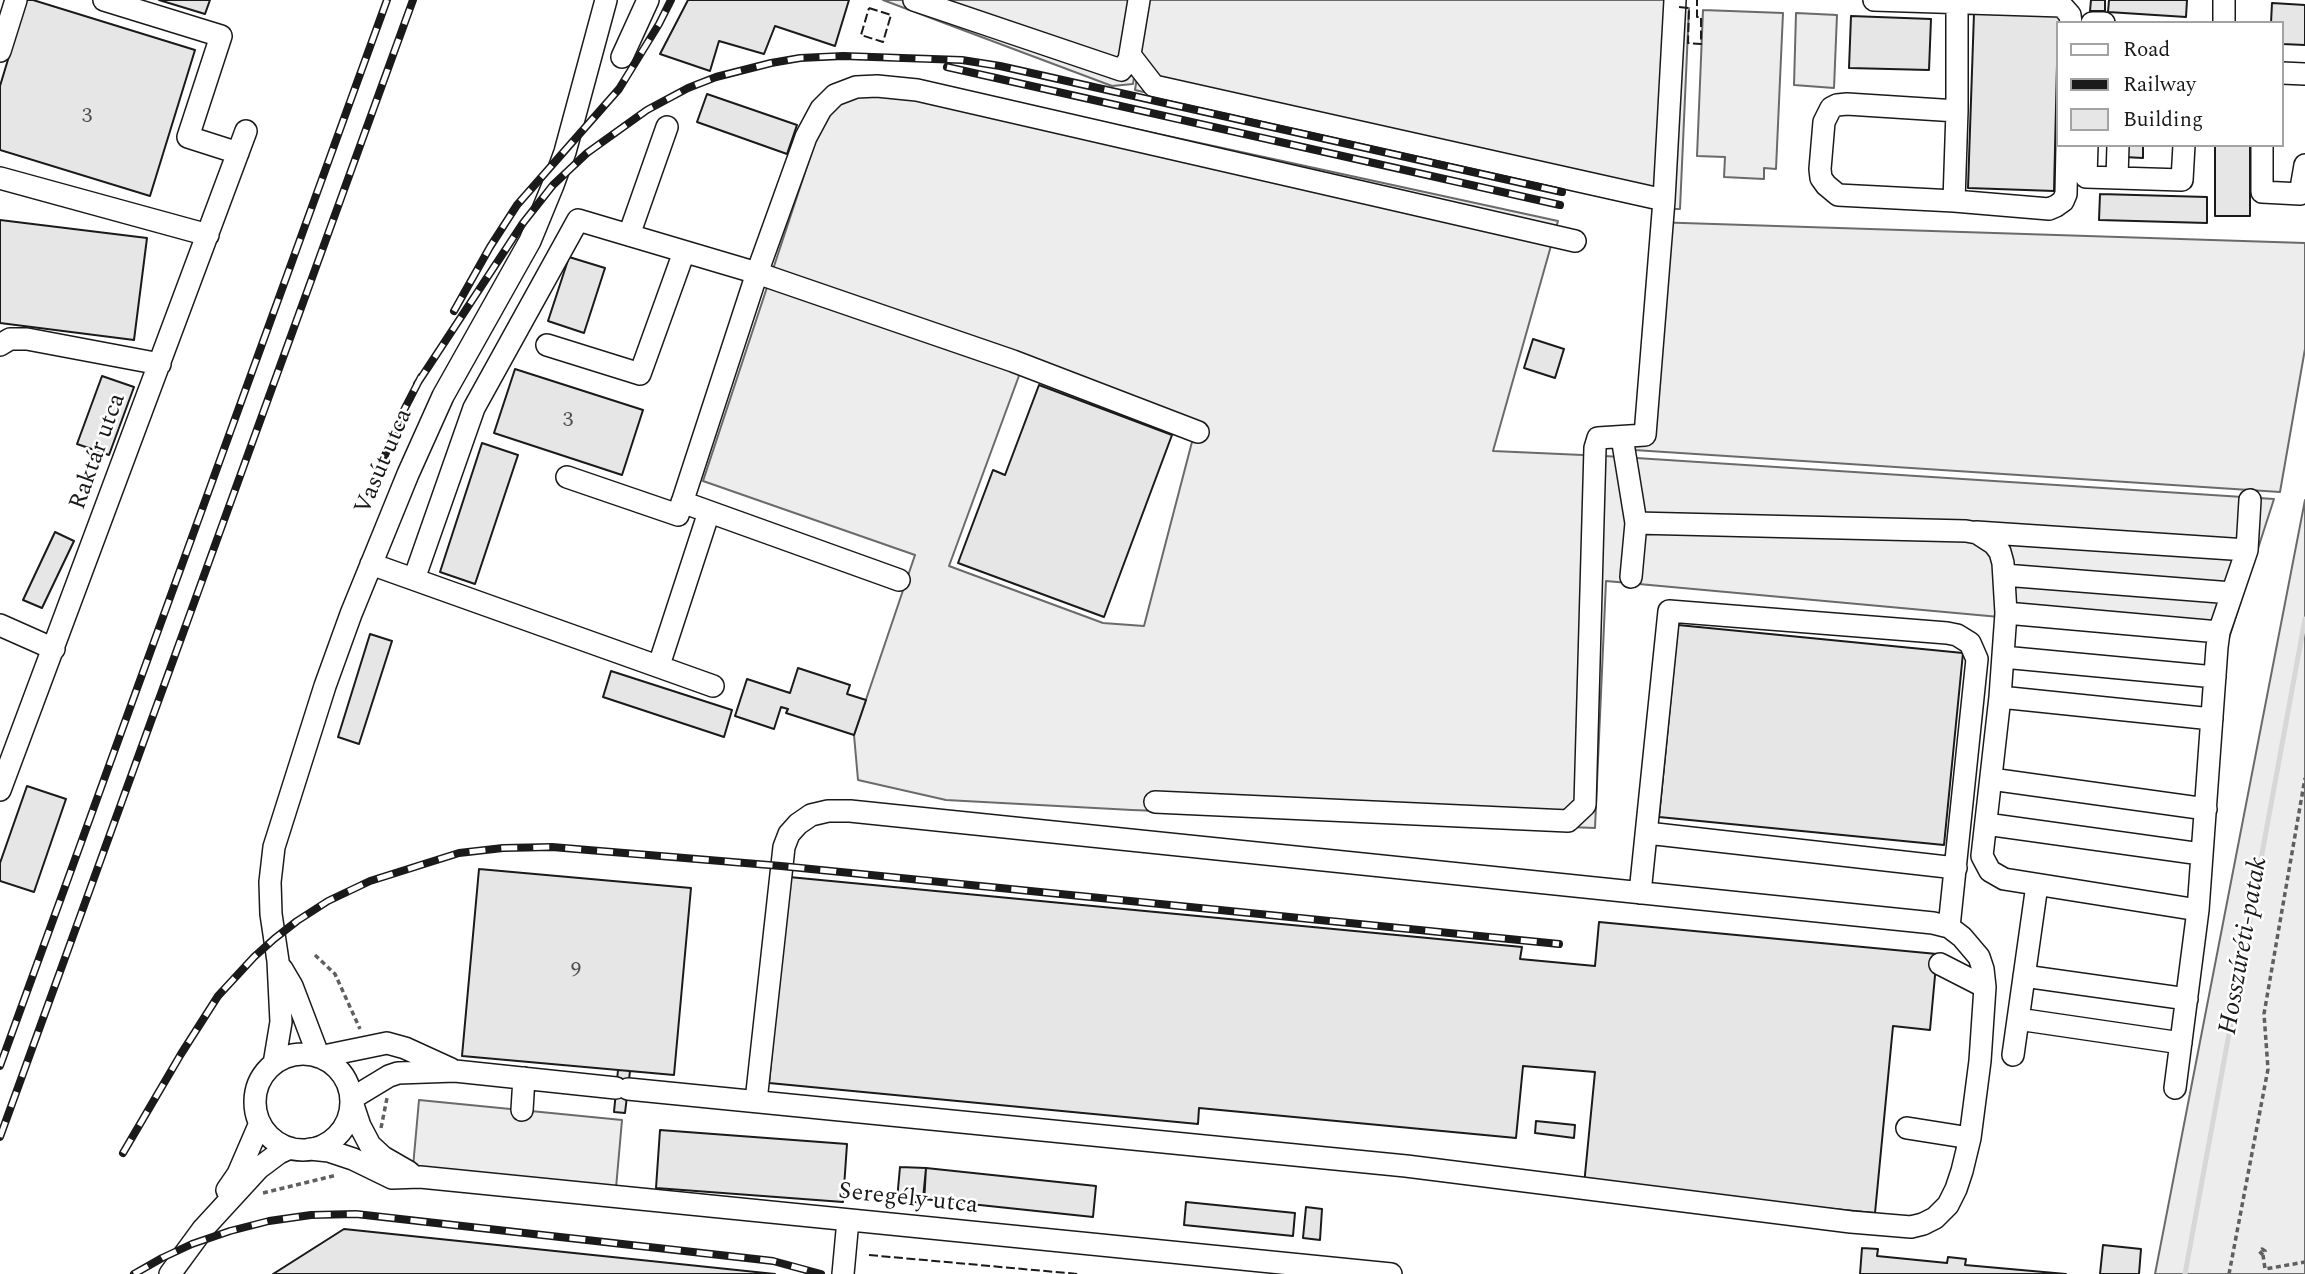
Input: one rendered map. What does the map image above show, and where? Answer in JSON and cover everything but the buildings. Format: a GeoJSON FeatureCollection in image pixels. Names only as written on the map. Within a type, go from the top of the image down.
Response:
{"type":"FeatureCollection","features":[{"type":"Feature","properties":{"kind":"street"},"geometry":{"type":"LineString","coordinates":[[0,51],[16,0]]}},
{"type":"Feature","properties":{"kind":"street"},"geometry":{"type":"LineString","coordinates":[[104,0],[221,36],[188,137],[239,153]]}},
{"type":"Feature","properties":{"kind":"street","name":"Vasút utca"},"geometry":{"type":"LineString","coordinates":[[170,1274],[203,1229],[237,1174],[260,1123],[256,1112],[257,1091],[266,1071],[274,1064],[281,1022],[278,961],[271,914],[270,882],[274,847],[325,686],[370,564],[443,396],[540,219],[565,152],[607,0]]}},
{"type":"Feature","properties":{"kind":"street"},"geometry":{"type":"LineString","coordinates":[[622,57],[649,0]]}},
{"type":"Feature","properties":{"kind":"street"},"geometry":{"type":"LineString","coordinates":[[923,1],[1116,70],[1125,68],[1130,55],[1139,0]]}},
{"type":"Feature","properties":{"kind":"street"},"geometry":{"type":"LineString","coordinates":[[1874,0],[2062,6],[2070,15],[2071,21]]}},
{"type":"Feature","properties":{"kind":"street"},"geometry":{"type":"LineString","coordinates":[[2224,0],[2224,21]]}},
{"type":"Feature","properties":{"kind":"street"},"geometry":{"type":"LineString","coordinates":[[1155,802],[1568,821],[1585,805],[1595,448],[1598,438],[1645,435],[1664,200],[1675,2]]}},
{"type":"Feature","properties":{"kind":"street"},"geometry":{"type":"LineString","coordinates":[[1954,201],[1957,2]]}},
{"type":"Feature","properties":{"kind":"street"},"geometry":{"type":"LineString","coordinates":[[1130,55],[1154,86],[1664,200]]}},
{"type":"Feature","properties":{"kind":"street"},"geometry":{"type":"LineString","coordinates":[[2284,73],[2305,74]]}},
{"type":"Feature","properties":{"kind":"street"},"geometry":{"type":"LineString","coordinates":[[567,477],[678,515],[757,273],[806,137],[821,109],[835,95],[856,87],[917,90],[1575,241]]}},
{"type":"Feature","properties":{"kind":"street"},"geometry":{"type":"LineString","coordinates":[[1957,110],[1837,105],[1831,108],[1824,122],[1821,178],[1838,195],[2049,209],[2063,201],[2066,194],[2067,147]]}},
{"type":"Feature","properties":{"kind":"street"},"geometry":{"type":"LineString","coordinates":[[629,235],[667,127]]}},
{"type":"Feature","properties":{"kind":"street","name":"Raktár utca"},"geometry":{"type":"LineString","coordinates":[[0,790],[246,131]]}},
{"type":"Feature","properties":{"kind":"street"},"geometry":{"type":"LineString","coordinates":[[2087,147],[2086,177],[2182,180],[2184,147]]}},
{"type":"Feature","properties":{"kind":"street"},"geometry":{"type":"LineString","coordinates":[[2117,178],[2118,147]]}},
{"type":"Feature","properties":{"kind":"street"},"geometry":{"type":"LineString","coordinates":[[2262,147],[2262,191],[2300,194],[2305,165]]}},
{"type":"Feature","properties":{"kind":"street"},"geometry":{"type":"LineString","coordinates":[[0,178],[208,236]]}},
{"type":"Feature","properties":{"kind":"street"},"geometry":{"type":"LineString","coordinates":[[414,579],[474,408],[578,220],[757,273],[1013,361],[1198,432]]}},
{"type":"Feature","properties":{"kind":"street"},"geometry":{"type":"LineString","coordinates":[[547,345],[640,374],[684,251]]}},
{"type":"Feature","properties":{"kind":"street"},"geometry":{"type":"LineString","coordinates":[[0,345],[10,339],[27,339],[160,364]]}},
{"type":"Feature","properties":{"kind":"street"},"geometry":{"type":"LineString","coordinates":[[1622,437],[1636,523],[1631,577]]}},
{"type":"Feature","properties":{"kind":"street"},"geometry":{"type":"LineString","coordinates":[[2175,1088],[2198,910],[2219,632],[2247,550],[2250,500]]}},
{"type":"Feature","properties":{"kind":"street"},"geometry":{"type":"LineString","coordinates":[[682,502],[899,580]]}},
{"type":"Feature","properties":{"kind":"street"},"geometry":{"type":"LineString","coordinates":[[659,666],[709,512]]}},
{"type":"Feature","properties":{"kind":"street"},"geometry":{"type":"LineString","coordinates":[[1636,523],[1966,531],[2247,550]]}},
{"type":"Feature","properties":{"kind":"street"},"geometry":{"type":"LineString","coordinates":[[1966,531],[1977,533],[1994,544],[2000,552],[2004,575],[2006,613],[2000,697],[1982,856],[1990,871],[2004,879],[2037,886],[2198,910]]}},
{"type":"Feature","properties":{"kind":"street"},"geometry":{"type":"LineString","coordinates":[[370,564],[713,686]]}},
{"type":"Feature","properties":{"kind":"street"},"geometry":{"type":"LineString","coordinates":[[2004,575],[2232,593]]}},
{"type":"Feature","properties":{"kind":"street"},"geometry":{"type":"LineString","coordinates":[[1640,893],[1669,611],[1947,633],[1957,635],[1970,643],[1977,659],[1949,927]]}},
{"type":"Feature","properties":{"kind":"street"},"geometry":{"type":"LineString","coordinates":[[2006,613],[2219,632]]}},
{"type":"Feature","properties":{"kind":"street"},"geometry":{"type":"LineString","coordinates":[[0,625],[54,649]]}},
{"type":"Feature","properties":{"kind":"street"},"geometry":{"type":"LineString","coordinates":[[2003,656],[2215,677]]}},
{"type":"Feature","properties":{"kind":"street"},"geometry":{"type":"LineString","coordinates":[[2000,697],[2212,719]]}},
{"type":"Feature","properties":{"kind":"street"},"geometry":{"type":"LineString","coordinates":[[1991,779],[2206,809]]}},
{"type":"Feature","properties":{"kind":"street"},"geometry":{"type":"LineString","coordinates":[[364,1153],[360,1126],[351,1099],[381,1079],[398,1073],[455,1071],[1406,1166],[1851,1222],[1910,1227],[1935,1218],[1948,1205],[1956,1189],[1970,1138],[1980,1061],[1985,986],[1979,957],[1962,937],[1949,927],[1919,921],[850,811],[820,813],[811,815],[798,824],[789,834],[784,846],[757,1101]]}},
{"type":"Feature","properties":{"kind":"street"},"geometry":{"type":"LineString","coordinates":[[1986,824],[2201,854]]}},
{"type":"Feature","properties":{"kind":"street"},"geometry":{"type":"LineString","coordinates":[[1647,833],[1956,868]]}},
{"type":"Feature","properties":{"kind":"street"},"geometry":{"type":"LineString","coordinates":[[2013,1055],[2037,886]]}},
{"type":"Feature","properties":{"kind":"street","name":"Vasút utca"},"geometry":{"type":"LineString","coordinates":[[203,1229],[259,1168],[279,1153],[327,1144],[341,1131],[350,1112],[351,1099],[344,1078],[338,1069],[320,1057],[292,986],[278,961]]}},
{"type":"Feature","properties":{"kind":"street"},"geometry":{"type":"LineString","coordinates":[[1940,964],[1985,986]]}},
{"type":"Feature","properties":{"kind":"street"},"geometry":{"type":"LineString","coordinates":[[2024,976],[2187,999]]}},
{"type":"Feature","properties":{"kind":"street"},"geometry":{"type":"LineString","coordinates":[[2018,1019],[2181,1043]]}},
{"type":"Feature","properties":{"kind":"street"},"geometry":{"type":"LineString","coordinates":[[274,1064],[301,1054],[320,1057],[394,1044],[455,1071]]}},
{"type":"Feature","properties":{"kind":"street"},"geometry":{"type":"LineString","coordinates":[[522,1110],[524,1078]]}},
{"type":"Feature","properties":{"kind":"street"},"geometry":{"type":"LineString","coordinates":[[260,1123],[272,1139],[300,1149]]}},
{"type":"Feature","properties":{"kind":"street"},"geometry":{"type":"LineString","coordinates":[[1908,1128],[1970,1138]]}},
{"type":"Feature","properties":{"kind":"street","name":"Seregély utca"},"geometry":{"type":"LineString","coordinates":[[300,1149],[364,1153],[392,1178],[420,1177],[1391,1274]]}},
{"type":"Feature","properties":{"kind":"street"},"geometry":{"type":"LineString","coordinates":[[843,1274],[848,1220]]}},
{"type":"Feature","properties":{"kind":"path"},"geometry":{"type":"LineString","coordinates":[[2229,1274],[2268,1069],[2264,1014],[2305,778]]}},
{"type":"Feature","properties":{"kind":"path"},"geometry":{"type":"LineString","coordinates":[[315,955],[335,974],[368,1047]]}},
{"type":"Feature","properties":{"kind":"path"},"geometry":{"type":"LineString","coordinates":[[254,1195],[349,1172],[382,1125],[387,1091],[381,1079]]}},
{"type":"Feature","properties":{"kind":"path"},"geometry":{"type":"LineString","coordinates":[[2263,1255],[2265,1269],[2305,1262]]}},
{"type":"Feature","properties":{"kind":"shaded area"},"geometry":{"type":"Polygon","coordinates":[[[883,0],[1146,0],[1133,84],[1112,86],[883,0]]]}},
{"type":"Feature","properties":{"kind":"shaded area"},"geometry":{"type":"Polygon","coordinates":[[[1149,0],[1667,0],[1667,6],[1689,8],[1680,209],[1656,209],[1135,90],[1149,0]]]}},
{"type":"Feature","properties":{"kind":"shaded area"},"geometry":{"type":"Polygon","coordinates":[[[1703,10],[1783,13],[1776,169],[1764,168],[1764,179],[1724,177],[1725,157],[1697,156],[1703,10]]]}},
{"type":"Feature","properties":{"kind":"shaded area"},"geometry":{"type":"Polygon","coordinates":[[[1796,13],[1837,15],[1834,88],[1794,85],[1796,13]]]}},
{"type":"Feature","properties":{"kind":"shaded area"},"geometry":{"type":"Polygon","coordinates":[[[901,78],[1558,221],[1493,451],[2274,499],[2229,638],[1606,581],[1595,828],[946,800],[858,780],[854,735],[915,555],[703,481],[819,130],[849,79],[901,78]],[[1020,373],[949,566],[1103,623],[1144,626],[1193,438],[1020,373]]]}},
{"type":"Feature","properties":{"kind":"shaded area"},"geometry":{"type":"Polygon","coordinates":[[[1652,222],[2305,243],[2305,349],[2280,492],[1634,450],[1652,222]]]}},
{"type":"Feature","properties":{"kind":"shaded area"},"geometry":{"type":"Polygon","coordinates":[[[2305,500],[2305,1274],[2155,1274],[2305,500]]]}},
{"type":"Feature","properties":{"kind":"shaded area"},"geometry":{"type":"Polygon","coordinates":[[[419,1100],[622,1120],[616,1188],[413,1167],[419,1100]]]}},
{"type":"Feature","properties":{"kind":"waterway","name":"Hosszúréti-patak"},"geometry":{"type":"LineString","coordinates":[[2185,1274],[2305,619]]}},
{"type":"Feature","properties":{"kind":"railway"},"geometry":{"type":"LineString","coordinates":[[0,1066],[387,0]]}},
{"type":"Feature","properties":{"kind":"railway"},"geometry":{"type":"LineString","coordinates":[[0,1137],[413,0]]}},
{"type":"Feature","properties":{"kind":"railway"},"geometry":{"type":"LineString","coordinates":[[454,311],[517,205],[619,89],[671,0]]}},
{"type":"Feature","properties":{"kind":"railway"},"geometry":{"type":"LineString","coordinates":[[417,384],[523,223],[553,185],[587,153],[647,110],[688,88],[716,77],[800,58],[843,56],[962,60],[1000,66],[1562,192]]}},
{"type":"Feature","properties":{"kind":"railway"},"geometry":{"type":"LineString","coordinates":[[947,67],[1560,205]]}},
{"type":"Feature","properties":{"kind":"railway"},"geometry":{"type":"LineString","coordinates":[[375,479],[421,377]]}},
{"type":"Feature","properties":{"kind":"railway"},"geometry":{"type":"LineString","coordinates":[[123,1153],[218,996],[274,939],[328,901],[370,881],[459,853],[503,848],[552,847],[781,866],[1559,944]]}},
{"type":"Feature","properties":{"kind":"railway"},"geometry":{"type":"LineString","coordinates":[[134,1274],[192,1244],[230,1231],[269,1221],[311,1215],[356,1214],[773,1261],[821,1274]]}},
{"type":"Feature","properties":{"kind":"fence"},"geometry":{"type":"LineString","coordinates":[[1679,7],[1689,8],[1688,43],[1701,44],[1701,17],[1697,17],[1697,0]]}},
{"type":"Feature","properties":{"kind":"fence"},"geometry":{"type":"LineString","coordinates":[[869,8],[891,15],[883,42],[861,35],[869,8]]}},
{"type":"Feature","properties":{"kind":"fence"},"geometry":{"type":"LineString","coordinates":[[869,1255],[1078,1274]]}}]}
